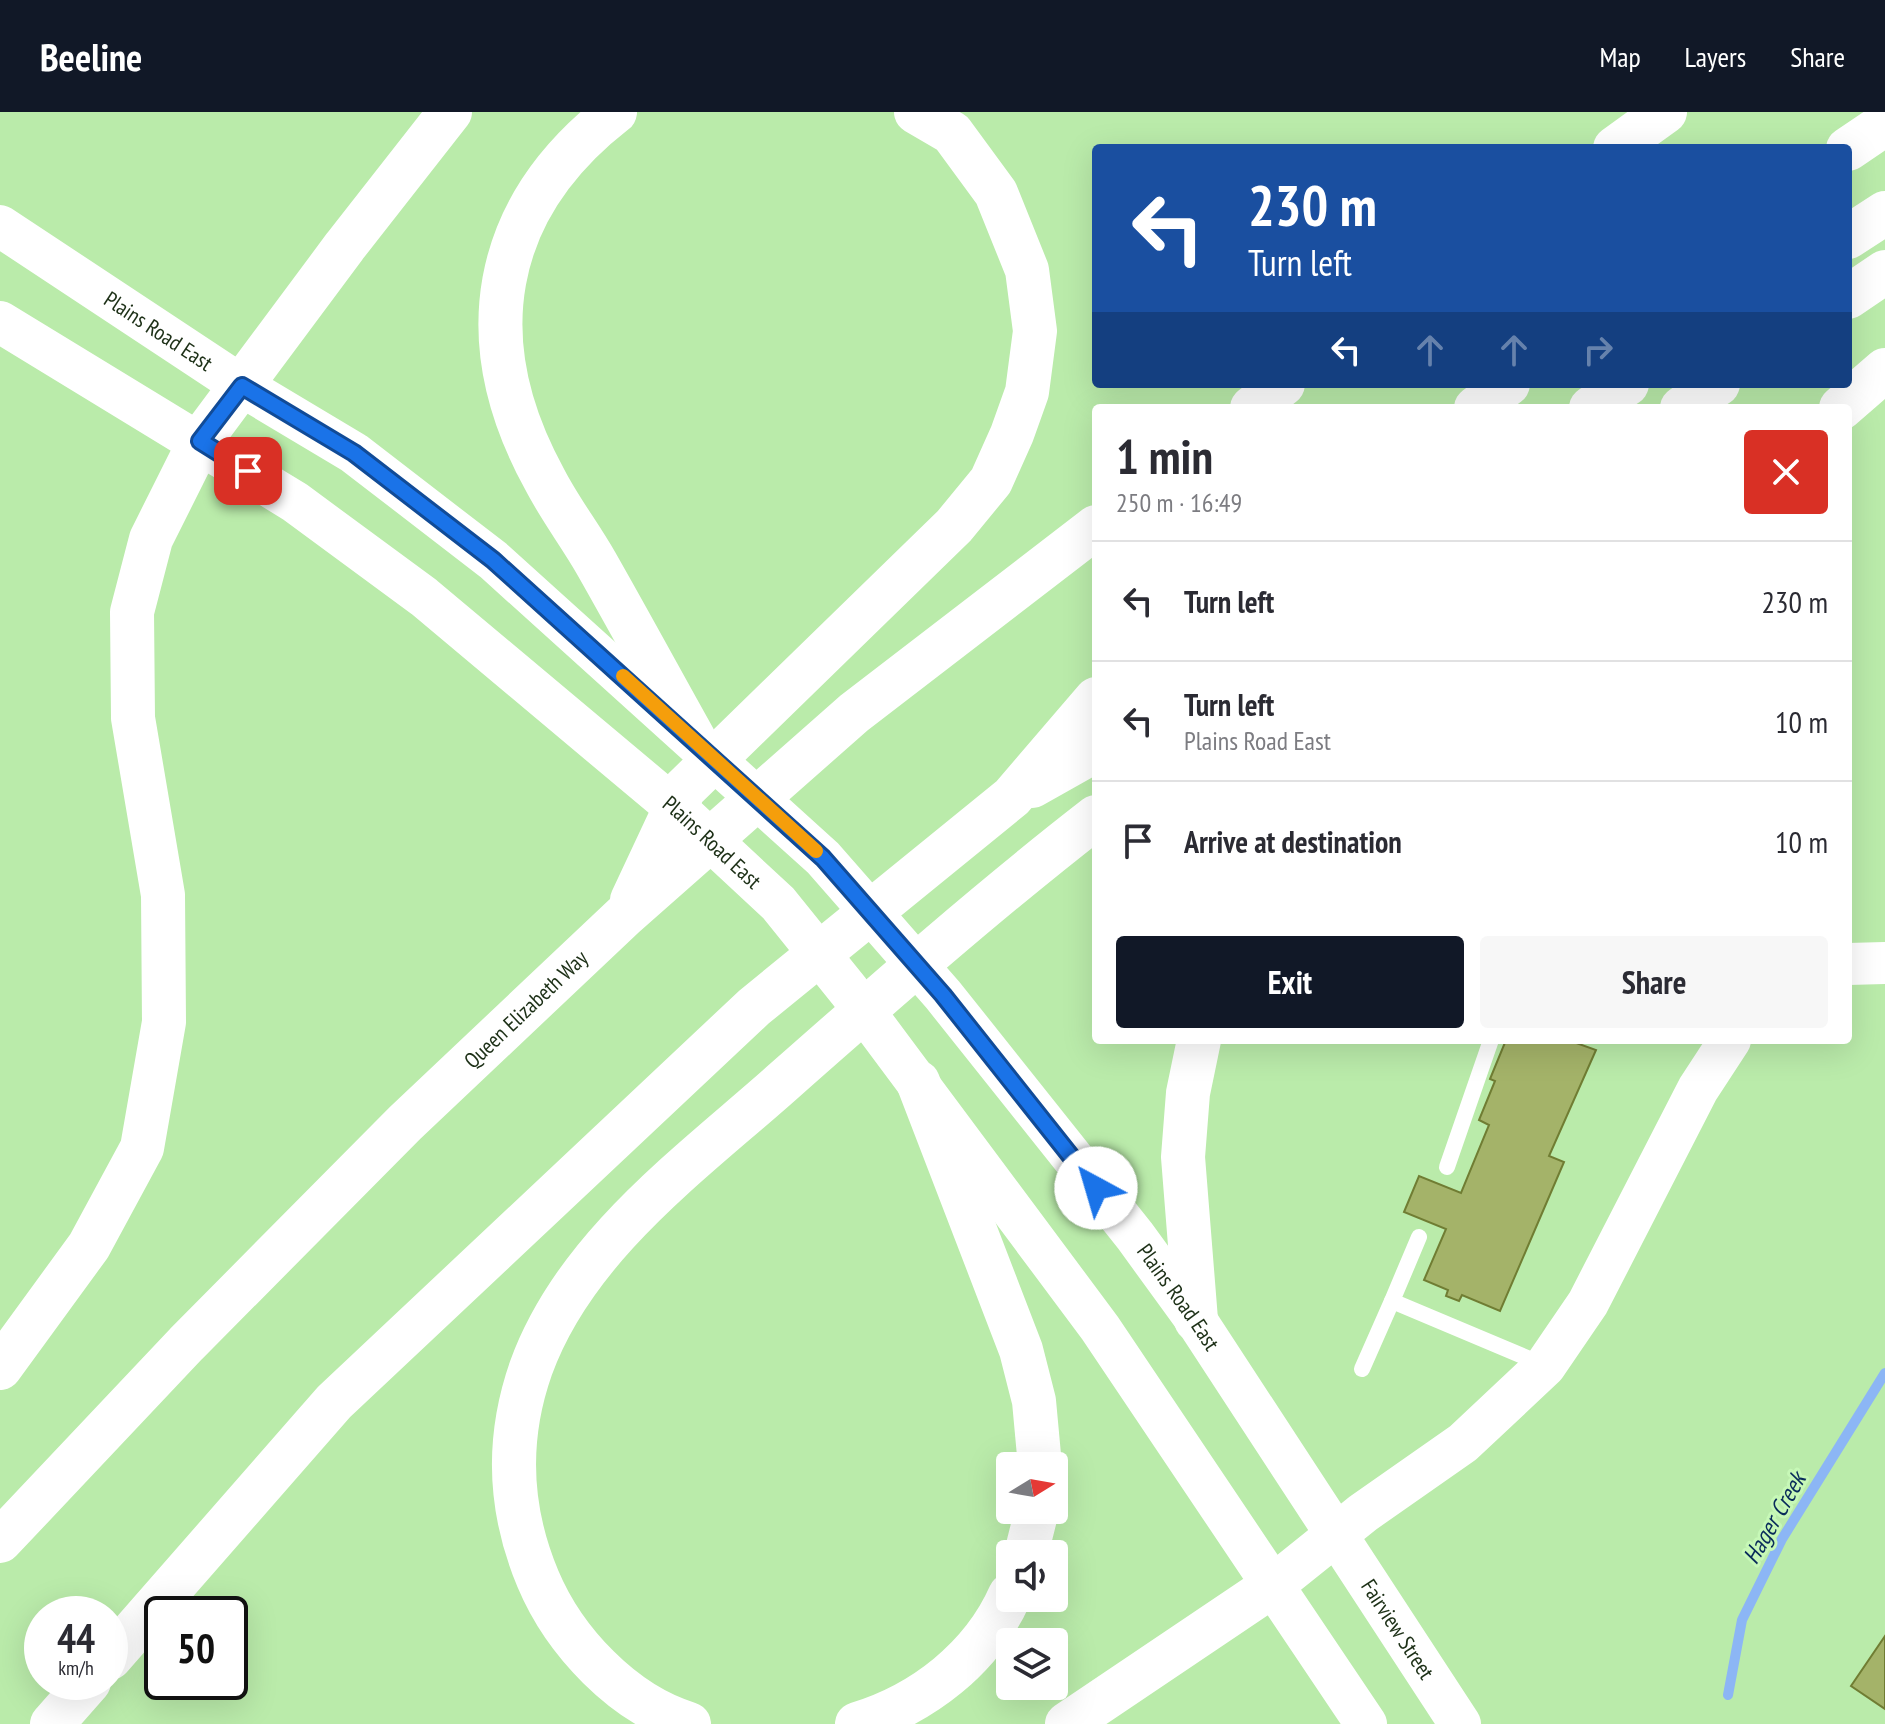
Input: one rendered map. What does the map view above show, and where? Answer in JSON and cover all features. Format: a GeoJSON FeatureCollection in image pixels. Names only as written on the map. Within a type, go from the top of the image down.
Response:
{"type":"FeatureCollection","features":[{"type":"Feature","properties":{"kind":"highway"},"geometry":{"type":"LineString","coordinates":[[0,1368],[89,1246],[142,1148],[164,1022],[163,895],[133,718],[132,612],[151,539],[200,441],[345,246],[450,112]]}},
{"type":"Feature","properties":{"kind":"highway"},"geometry":{"type":"LineString","coordinates":[[615,112],[564,157],[522,218],[499,305],[506,386],[544,478],[594,559],[694,739]]}},
{"type":"Feature","properties":{"kind":"highway"},"geometry":{"type":"LineString","coordinates":[[654,875],[684,789],[954,526],[991,481],[1027,392],[1035,331],[1022,257],[996,193],[952,133],[916,112]]}},
{"type":"Feature","properties":{"kind":"highway"},"geometry":{"type":"LineString","coordinates":[[1621,144],[1665,112]]}},
{"type":"Feature","properties":{"kind":"highway"},"geometry":{"type":"LineString","coordinates":[[1852,146],[1885,124]]}},
{"type":"Feature","properties":{"kind":"highway"},"geometry":{"type":"LineString","coordinates":[[1852,234],[1885,213]]}},
{"type":"Feature","properties":{"kind":"highway"},"geometry":{"type":"LineString","coordinates":[[1852,294],[1885,272]]}},
{"type":"Feature","properties":{"kind":"highway"},"geometry":{"type":"LineString","coordinates":[[1846,404],[1885,370]]}},
{"type":"Feature","properties":{"kind":"highway"},"geometry":{"type":"LineString","coordinates":[[1257,404],[1278,388]]}},
{"type":"Feature","properties":{"kind":"highway"},"geometry":{"type":"LineString","coordinates":[[1481,404],[1503,388]]}},
{"type":"Feature","properties":{"kind":"highway"},"geometry":{"type":"LineString","coordinates":[[1597,404],[1621,388]]}},
{"type":"Feature","properties":{"kind":"highway"},"geometry":{"type":"LineString","coordinates":[[1688,404],[1712,388]]}},
{"type":"Feature","properties":{"kind":"highway"},"geometry":{"type":"LineString","coordinates":[[654,875],[854,713],[1092,530]]}},
{"type":"Feature","properties":{"kind":"highway"},"geometry":{"type":"LineString","coordinates":[[1012,797],[1092,704]]}},
{"type":"Feature","properties":{"kind":"highway"},"geometry":{"type":"LineString","coordinates":[[128,1637],[334,1402],[754,1007],[1012,797],[1092,752]]}},
{"type":"Feature","properties":{"kind":"highway"},"geometry":{"type":"LineString","coordinates":[[689,1724],[648,1704],[591,1660],[545,1597],[528,1556],[516,1511],[512,1459],[531,1369],[562,1306],[603,1251],[651,1200],[956,930],[1092,820]]}},
{"type":"Feature","properties":{"kind":"highway","name":"Queen Elizabeth Way"},"geometry":{"type":"LineString","coordinates":[[0,1541],[197,1333],[372,1156],[624,916],[654,875]]}},
{"type":"Feature","properties":{"kind":"highway"},"geometry":{"type":"LineString","coordinates":[[1196,1320],[1184,1201],[1183,1146],[1188,1093],[1198,1044]]}},
{"type":"Feature","properties":{"kind":"highway"},"geometry":{"type":"LineString","coordinates":[[918,1082],[1021,1350],[1034,1401],[1039,1452]]}},
{"type":"Feature","properties":{"kind":"highway"},"geometry":{"type":"LineString","coordinates":[[1067,1724],[1272,1586]]}},
{"type":"Feature","properties":{"kind":"highway"},"geometry":{"type":"LineString","coordinates":[[857,1724],[925,1693],[950,1674],[987,1635],[1000,1612]]}},
{"type":"Feature","properties":{"kind":"highway"},"geometry":{"type":"LineString","coordinates":[[52,1724],[73,1700]]}},
{"type":"Feature","properties":{"kind":"main road","name":"Plains Road East"},"geometry":{"type":"LineString","coordinates":[[0,226],[242,386],[354,453],[493,560],[823,858],[943,995],[1135,1236],[1196,1320],[1334,1536]]}},
{"type":"Feature","properties":{"kind":"main road","name":"Plains Road East"},"geometry":{"type":"LineString","coordinates":[[0,322],[200,441],[295,502],[424,597],[678,810],[778,903],[918,1082],[1100,1328],[1272,1586]]}},
{"type":"Feature","properties":{"kind":"main road"},"geometry":{"type":"LineString","coordinates":[[1852,964],[1885,963]]}},
{"type":"Feature","properties":{"kind":"main road"},"geometry":{"type":"LineString","coordinates":[[1366,1724],[1272,1586],[1334,1536],[1463,1443],[1545,1366],[1588,1303],[1698,1089],[1727,1044]]}},
{"type":"Feature","properties":{"kind":"main road","name":"Fairview Street"},"geometry":{"type":"LineString","coordinates":[[1334,1536],[1460,1724]]}},
{"type":"Feature","properties":{"kind":"lane"},"geometry":{"type":"LineString","coordinates":[[1447,1167],[1490,1044]]}},
{"type":"Feature","properties":{"kind":"lane"},"geometry":{"type":"LineString","coordinates":[[1362,1369],[1419,1237]]}},
{"type":"Feature","properties":{"kind":"lane"},"geometry":{"type":"LineString","coordinates":[[1392,1301],[1545,1366]]}},
{"type":"Feature","properties":{"kind":"building"},"geometry":{"type":"Polygon","coordinates":[[[1504,1044],[1579,1044],[1596,1050],[1549,1156],[1564,1162],[1500,1311],[1462,1295],[1459,1301],[1446,1296],[1448,1290],[1424,1280],[1446,1229],[1404,1212],[1419,1176],[1461,1193],[1489,1125],[1479,1120],[1495,1081],[1490,1079],[1504,1044]]]}},
{"type":"Feature","properties":{"kind":"building"},"geometry":{"type":"Polygon","coordinates":[[[1885,1636],[1885,1709],[1851,1686],[1885,1636]]]}},
{"type":"Feature","properties":{"kind":"waterway","name":"Hager Creek"},"geometry":{"type":"LineString","coordinates":[[1728,1695],[1742,1620],[1782,1539],[1885,1373]]}},
{"type":"Feature","properties":{"kind":"slow traffic"},"geometry":{"type":"LineString","coordinates":[[623,676],[816,851]]}},
{"type":"Feature","properties":{"kind":"route"},"geometry":{"type":"LineString","coordinates":[[248,471],[200,441],[242,386],[354,453],[493,560],[823,858],[943,995],[1096,1188]]}}]}
